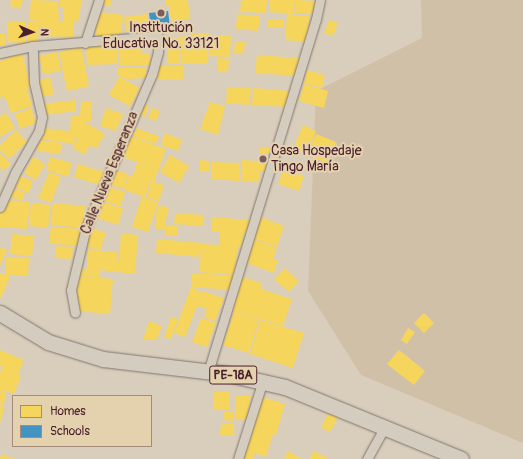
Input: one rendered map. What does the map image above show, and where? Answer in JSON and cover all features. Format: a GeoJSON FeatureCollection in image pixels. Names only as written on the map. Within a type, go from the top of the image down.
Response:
{"type":"FeatureCollection","features":[{"type":"Feature","properties":{"kind":"highway","name":"PE-18A"},"geometry":{"type":"LineString","coordinates":[[0,313],[26,330],[73,351],[103,359],[262,380],[385,427],[461,459]]}},
{"type":"Feature","properties":{"kind":"street"},"geometry":{"type":"LineString","coordinates":[[0,53],[33,46],[85,43],[99,0]]}},
{"type":"Feature","properties":{"kind":"street"},"geometry":{"type":"LineString","coordinates":[[208,372],[316,19],[320,0]]}},
{"type":"Feature","properties":{"kind":"street","name":"Calle Nueva Esperanza"},"geometry":{"type":"LineString","coordinates":[[74,313],[71,290],[86,227],[152,74],[158,52],[158,36],[85,43]]}},
{"type":"Feature","properties":{"kind":"street"},"geometry":{"type":"LineString","coordinates":[[0,207],[15,173],[39,131],[42,116],[34,82],[33,46]]}},
{"type":"Feature","properties":{"kind":"street"},"geometry":{"type":"LineString","coordinates":[[238,459],[262,380]]}},
{"type":"Feature","properties":{"kind":"street"},"geometry":{"type":"LineString","coordinates":[[368,459],[385,427]]}},
{"type":"Feature","properties":{"kind":"shaded area"},"geometry":{"type":"Polygon","coordinates":[[[421,0],[523,0],[523,443],[361,375],[308,291],[316,91],[422,38],[421,0]]]}},
{"type":"Feature","properties":{"kind":"building: Homes"},"geometry":{"type":"Polygon","coordinates":[[[11,0],[23,0],[20,9],[10,6],[11,0]]]}},
{"type":"Feature","properties":{"kind":"building: Homes"},"geometry":{"type":"Polygon","coordinates":[[[31,0],[58,1],[59,22],[63,22],[63,8],[59,8],[60,0],[82,0],[78,22],[74,22],[73,37],[40,36],[40,21],[29,20],[31,0]]]}},
{"type":"Feature","properties":{"kind":"building: Homes"},"geometry":{"type":"Polygon","coordinates":[[[103,0],[111,0],[110,7],[102,5],[103,0]]]}},
{"type":"Feature","properties":{"kind":"building: Homes"},"geometry":{"type":"Polygon","coordinates":[[[165,0],[188,0],[190,19],[171,21],[169,5],[166,5],[165,0]]]}},
{"type":"Feature","properties":{"kind":"building: Homes"},"geometry":{"type":"Polygon","coordinates":[[[241,0],[267,0],[266,13],[240,12],[241,0]]]}},
{"type":"Feature","properties":{"kind":"building: Homes"},"geometry":{"type":"Polygon","coordinates":[[[270,0],[295,0],[294,14],[269,12],[270,0]]]}},
{"type":"Feature","properties":{"kind":"building: Homes"},"geometry":{"type":"Polygon","coordinates":[[[296,0],[317,1],[316,14],[295,13],[296,0]]]}},
{"type":"Feature","properties":{"kind":"building: Homes"},"geometry":{"type":"Polygon","coordinates":[[[98,12],[123,15],[121,34],[107,36],[95,35],[98,12]]]}},
{"type":"Feature","properties":{"kind":"building: Homes"},"geometry":{"type":"Polygon","coordinates":[[[147,14],[149,30],[126,32],[124,17],[147,14]]]}},
{"type":"Feature","properties":{"kind":"building: Homes"},"geometry":{"type":"Polygon","coordinates":[[[237,14],[260,16],[258,31],[236,29],[237,14]]]}},
{"type":"Feature","properties":{"kind":"building: Homes"},"geometry":{"type":"Polygon","coordinates":[[[287,14],[309,16],[308,42],[285,40],[287,14]]]}},
{"type":"Feature","properties":{"kind":"building: Homes"},"geometry":{"type":"Polygon","coordinates":[[[267,19],[284,20],[284,28],[267,27],[267,19]]]}},
{"type":"Feature","properties":{"kind":"building: Homes"},"geometry":{"type":"Polygon","coordinates":[[[329,20],[338,23],[333,36],[324,33],[329,20]]]}},
{"type":"Feature","properties":{"kind":"building: Homes"},"geometry":{"type":"Polygon","coordinates":[[[7,21],[25,22],[25,43],[7,42],[7,21]]]}},
{"type":"Feature","properties":{"kind":"building: Homes"},"geometry":{"type":"Polygon","coordinates":[[[28,21],[39,21],[38,43],[27,43],[28,21]]]}},
{"type":"Feature","properties":{"kind":"building: Homes"},"geometry":{"type":"Polygon","coordinates":[[[5,33],[5,45],[0,45],[0,34],[5,33]]]}},
{"type":"Feature","properties":{"kind":"building: Homes"},"geometry":{"type":"Polygon","coordinates":[[[198,33],[209,33],[208,64],[181,63],[181,37],[198,33]]]}},
{"type":"Feature","properties":{"kind":"building: Homes"},"geometry":{"type":"Polygon","coordinates":[[[210,35],[231,35],[230,57],[209,56],[210,35]]]}},
{"type":"Feature","properties":{"kind":"building: Homes"},"geometry":{"type":"Polygon","coordinates":[[[168,37],[181,37],[180,64],[167,63],[168,37]]]}},
{"type":"Feature","properties":{"kind":"building: Homes"},"geometry":{"type":"Polygon","coordinates":[[[235,42],[245,42],[244,53],[234,53],[235,42]]]}},
{"type":"Feature","properties":{"kind":"building: Homes"},"geometry":{"type":"Polygon","coordinates":[[[117,44],[117,64],[87,65],[86,46],[117,44]]]}},
{"type":"Feature","properties":{"kind":"building: Homes"},"geometry":{"type":"Polygon","coordinates":[[[141,44],[141,54],[150,54],[151,65],[120,66],[118,45],[141,44]]]}},
{"type":"Feature","properties":{"kind":"building: Homes"},"geometry":{"type":"Polygon","coordinates":[[[81,47],[89,86],[67,91],[59,52],[81,47]]]}},
{"type":"Feature","properties":{"kind":"building: Homes"},"geometry":{"type":"Polygon","coordinates":[[[57,52],[61,71],[43,74],[39,56],[57,52]]]}},
{"type":"Feature","properties":{"kind":"building: Homes"},"geometry":{"type":"Polygon","coordinates":[[[22,53],[31,88],[27,89],[32,106],[11,113],[5,97],[1,98],[0,96],[0,61],[22,53]]]}},
{"type":"Feature","properties":{"kind":"building: Homes"},"geometry":{"type":"Polygon","coordinates":[[[257,55],[299,58],[298,76],[255,73],[257,55]]]}},
{"type":"Feature","properties":{"kind":"building: Homes"},"geometry":{"type":"Polygon","coordinates":[[[217,58],[229,59],[228,71],[217,71],[217,58]]]}},
{"type":"Feature","properties":{"kind":"building: Homes"},"geometry":{"type":"Polygon","coordinates":[[[157,65],[184,66],[183,80],[157,80],[157,65]]]}},
{"type":"Feature","properties":{"kind":"building: Homes"},"geometry":{"type":"Polygon","coordinates":[[[146,67],[147,78],[126,79],[117,75],[117,68],[146,67]]]}},
{"type":"Feature","properties":{"kind":"building: Homes"},"geometry":{"type":"Polygon","coordinates":[[[307,70],[325,75],[322,88],[304,83],[307,70]]]}},
{"type":"Feature","properties":{"kind":"building: Homes"},"geometry":{"type":"Polygon","coordinates":[[[50,77],[54,94],[41,97],[37,81],[50,77]]]}},
{"type":"Feature","properties":{"kind":"building: Homes"},"geometry":{"type":"Polygon","coordinates":[[[119,77],[140,88],[130,106],[109,95],[119,77]]]}},
{"type":"Feature","properties":{"kind":"building: Homes"},"geometry":{"type":"Polygon","coordinates":[[[304,84],[328,91],[324,108],[299,101],[304,84]]]}},
{"type":"Feature","properties":{"kind":"building: Homes"},"geometry":{"type":"Polygon","coordinates":[[[227,87],[251,88],[249,105],[226,103],[227,87]]]}},
{"type":"Feature","properties":{"kind":"building: Homes"},"geometry":{"type":"Polygon","coordinates":[[[253,88],[290,91],[288,107],[252,105],[253,88]]]}},
{"type":"Feature","properties":{"kind":"building: Homes"},"geometry":{"type":"Polygon","coordinates":[[[75,100],[76,111],[43,115],[42,104],[75,100]]]}},
{"type":"Feature","properties":{"kind":"building: Homes"},"geometry":{"type":"Polygon","coordinates":[[[81,102],[92,102],[91,116],[80,115],[81,102]]]}},
{"type":"Feature","properties":{"kind":"building: Homes"},"geometry":{"type":"Polygon","coordinates":[[[210,102],[225,106],[218,135],[200,129],[210,102]]]}},
{"type":"Feature","properties":{"kind":"building: Homes"},"geometry":{"type":"Polygon","coordinates":[[[142,103],[149,106],[145,117],[137,114],[142,103]]]}},
{"type":"Feature","properties":{"kind":"building: Homes"},"geometry":{"type":"Polygon","coordinates":[[[31,108],[36,123],[20,129],[15,114],[31,108]]]}},
{"type":"Feature","properties":{"kind":"building: Homes"},"geometry":{"type":"Polygon","coordinates":[[[106,108],[123,114],[116,131],[100,126],[106,108]]]}},
{"type":"Feature","properties":{"kind":"building: Homes"},"geometry":{"type":"Polygon","coordinates":[[[152,108],[160,111],[156,121],[148,118],[152,108]]]}},
{"type":"Feature","properties":{"kind":"building: Homes"},"geometry":{"type":"Polygon","coordinates":[[[6,113],[15,128],[0,137],[0,116],[6,113]]]}},
{"type":"Feature","properties":{"kind":"building: Homes"},"geometry":{"type":"Polygon","coordinates":[[[71,116],[91,116],[91,122],[85,122],[85,127],[87,123],[105,134],[96,149],[90,145],[84,155],[72,147],[79,137],[76,137],[76,131],[70,131],[71,116]]]}},
{"type":"Feature","properties":{"kind":"building: Homes"},"geometry":{"type":"Polygon","coordinates":[[[303,125],[316,131],[306,155],[293,149],[303,125]]]}},
{"type":"Feature","properties":{"kind":"building: Homes"},"geometry":{"type":"Polygon","coordinates":[[[44,128],[76,132],[74,144],[42,139],[44,128]]]}},
{"type":"Feature","properties":{"kind":"building: Homes"},"geometry":{"type":"Polygon","coordinates":[[[136,128],[159,136],[156,144],[133,137],[136,128]]]}},
{"type":"Feature","properties":{"kind":"building: Homes"},"geometry":{"type":"Polygon","coordinates":[[[16,130],[27,142],[9,159],[0,150],[0,145],[16,130]]]}},
{"type":"Feature","properties":{"kind":"building: Homes"},"geometry":{"type":"Polygon","coordinates":[[[165,133],[182,140],[178,151],[161,145],[165,133]]]}},
{"type":"Feature","properties":{"kind":"building: Homes"},"geometry":{"type":"Polygon","coordinates":[[[316,134],[336,142],[327,163],[307,155],[316,134]]]}},
{"type":"Feature","properties":{"kind":"building: Homes"},"geometry":{"type":"Polygon","coordinates":[[[129,136],[166,149],[154,182],[164,185],[159,201],[147,197],[151,181],[137,177],[150,181],[145,197],[124,190],[129,175],[133,176],[137,163],[149,166],[122,157],[129,136]]]}},
{"type":"Feature","properties":{"kind":"building: Homes"},"geometry":{"type":"Polygon","coordinates":[[[39,140],[62,143],[60,154],[37,151],[39,140]]]}},
{"type":"Feature","properties":{"kind":"building: Homes"},"geometry":{"type":"Polygon","coordinates":[[[260,148],[274,148],[273,154],[260,154],[260,148]]]}},
{"type":"Feature","properties":{"kind":"building: Homes"},"geometry":{"type":"Polygon","coordinates":[[[0,153],[11,164],[3,171],[0,167],[0,153]]]}},
{"type":"Feature","properties":{"kind":"building: Homes"},"geometry":{"type":"Polygon","coordinates":[[[170,155],[189,166],[179,183],[160,172],[170,155]]]}},
{"type":"Feature","properties":{"kind":"building: Homes"},"geometry":{"type":"Polygon","coordinates":[[[33,157],[45,164],[36,180],[24,173],[33,157]]]}},
{"type":"Feature","properties":{"kind":"building: Homes"},"geometry":{"type":"Polygon","coordinates":[[[50,157],[72,163],[68,177],[46,170],[50,157]]]}},
{"type":"Feature","properties":{"kind":"building: Homes"},"geometry":{"type":"Polygon","coordinates":[[[200,160],[209,161],[209,172],[200,172],[200,160]]]}},
{"type":"Feature","properties":{"kind":"building: Homes"},"geometry":{"type":"Polygon","coordinates":[[[242,160],[270,162],[269,171],[260,171],[259,182],[241,181],[242,160]]]}},
{"type":"Feature","properties":{"kind":"building: Homes"},"geometry":{"type":"Polygon","coordinates":[[[212,162],[240,163],[239,181],[211,179],[212,162]]]}},
{"type":"Feature","properties":{"kind":"building: Homes"},"geometry":{"type":"Polygon","coordinates":[[[78,164],[104,172],[100,185],[74,177],[78,164]]]}},
{"type":"Feature","properties":{"kind":"building: Homes"},"geometry":{"type":"Polygon","coordinates":[[[111,169],[128,174],[124,189],[107,184],[111,169]]]}},
{"type":"Feature","properties":{"kind":"building: Homes"},"geometry":{"type":"Polygon","coordinates":[[[283,170],[304,176],[299,191],[278,184],[283,170]]]}},
{"type":"Feature","properties":{"kind":"building: Homes"},"geometry":{"type":"Polygon","coordinates":[[[49,172],[61,177],[51,203],[38,198],[49,172]]]}},
{"type":"Feature","properties":{"kind":"building: Homes"},"geometry":{"type":"Polygon","coordinates":[[[20,176],[33,181],[29,193],[15,187],[20,176]]]}},
{"type":"Feature","properties":{"kind":"building: Homes"},"geometry":{"type":"Polygon","coordinates":[[[106,186],[125,192],[121,206],[101,200],[106,186]]]}},
{"type":"Feature","properties":{"kind":"building: Homes"},"geometry":{"type":"Polygon","coordinates":[[[11,188],[25,192],[22,201],[9,197],[11,188]]]}},
{"type":"Feature","properties":{"kind":"building: Homes"},"geometry":{"type":"Polygon","coordinates":[[[142,196],[158,202],[148,232],[132,227],[142,196]]]}},
{"type":"Feature","properties":{"kind":"building: Homes"},"geometry":{"type":"Polygon","coordinates":[[[4,200],[30,202],[27,229],[0,227],[0,211],[4,200]]]}},
{"type":"Feature","properties":{"kind":"building: Homes"},"geometry":{"type":"Polygon","coordinates":[[[99,201],[123,208],[118,225],[94,217],[99,201]]]}},
{"type":"Feature","properties":{"kind":"building: Homes"},"geometry":{"type":"Polygon","coordinates":[[[31,203],[51,205],[48,228],[29,226],[31,203]]]}},
{"type":"Feature","properties":{"kind":"building: Homes"},"geometry":{"type":"Polygon","coordinates":[[[53,203],[85,206],[83,228],[51,225],[53,203]]]}},
{"type":"Feature","properties":{"kind":"building: Homes"},"geometry":{"type":"Polygon","coordinates":[[[157,206],[169,207],[165,225],[178,226],[178,236],[165,235],[166,230],[155,229],[157,206]]]}},
{"type":"Feature","properties":{"kind":"building: Homes"},"geometry":{"type":"Polygon","coordinates":[[[175,213],[204,215],[203,226],[174,224],[175,213]]]}},
{"type":"Feature","properties":{"kind":"building: Homes"},"geometry":{"type":"Polygon","coordinates":[[[212,217],[249,220],[248,234],[243,234],[242,247],[238,247],[234,275],[199,272],[202,244],[219,245],[220,232],[211,231],[212,217]]]}},
{"type":"Feature","properties":{"kind":"building: Homes"},"geometry":{"type":"Polygon","coordinates":[[[260,217],[284,226],[277,247],[252,238],[260,217]]]}},
{"type":"Feature","properties":{"kind":"building: Homes"},"geometry":{"type":"Polygon","coordinates":[[[51,227],[80,229],[78,246],[49,243],[51,227]]]}},
{"type":"Feature","properties":{"kind":"building: Homes"},"geometry":{"type":"Polygon","coordinates":[[[91,228],[106,233],[100,251],[86,246],[91,228]]]}},
{"type":"Feature","properties":{"kind":"building: Homes"},"geometry":{"type":"Polygon","coordinates":[[[121,233],[138,235],[135,274],[100,270],[99,277],[78,276],[79,268],[87,269],[88,250],[117,252],[117,260],[119,260],[121,233]]]}},
{"type":"Feature","properties":{"kind":"building: Homes"},"geometry":{"type":"Polygon","coordinates":[[[12,234],[34,236],[32,256],[10,254],[12,234]]]}},
{"type":"Feature","properties":{"kind":"building: Homes"},"geometry":{"type":"Polygon","coordinates":[[[157,239],[202,243],[200,257],[156,253],[157,239]]]}},
{"type":"Feature","properties":{"kind":"building: Homes"},"geometry":{"type":"Polygon","coordinates":[[[253,239],[277,248],[273,259],[278,260],[274,273],[244,262],[253,239]]]}},
{"type":"Feature","properties":{"kind":"building: Homes"},"geometry":{"type":"Polygon","coordinates":[[[56,246],[73,247],[72,259],[55,258],[56,246]]]}},
{"type":"Feature","properties":{"kind":"building: Homes"},"geometry":{"type":"Polygon","coordinates":[[[0,247],[7,250],[0,266],[0,247]]]}},
{"type":"Feature","properties":{"kind":"building: Homes"},"geometry":{"type":"Polygon","coordinates":[[[6,257],[29,258],[28,276],[5,275],[6,257]]]}},
{"type":"Feature","properties":{"kind":"building: Homes"},"geometry":{"type":"Polygon","coordinates":[[[285,268],[299,281],[289,292],[274,279],[285,268]]]}},
{"type":"Feature","properties":{"kind":"building: Homes"},"geometry":{"type":"Polygon","coordinates":[[[0,273],[10,277],[1,298],[0,297],[0,273]]]}},
{"type":"Feature","properties":{"kind":"building: Homes"},"geometry":{"type":"Polygon","coordinates":[[[192,273],[233,276],[231,290],[191,287],[192,273]]]}},
{"type":"Feature","properties":{"kind":"building: Homes"},"geometry":{"type":"Polygon","coordinates":[[[77,276],[113,279],[110,314],[78,311],[75,301],[77,276]]]}},
{"type":"Feature","properties":{"kind":"building: Homes"},"geometry":{"type":"Polygon","coordinates":[[[242,277],[262,283],[261,289],[292,299],[283,326],[232,310],[242,277]]]}},
{"type":"Feature","properties":{"kind":"building: Homes"},"geometry":{"type":"Polygon","coordinates":[[[191,287],[202,292],[199,302],[203,291],[224,298],[215,321],[204,317],[207,309],[197,306],[185,337],[174,333],[191,287]]]}},
{"type":"Feature","properties":{"kind":"building: Homes"},"geometry":{"type":"Polygon","coordinates":[[[234,311],[259,319],[249,353],[223,345],[234,311]]]}},
{"type":"Feature","properties":{"kind":"building: Homes"},"geometry":{"type":"Polygon","coordinates":[[[424,313],[434,323],[424,333],[414,323],[424,313]]]}},
{"type":"Feature","properties":{"kind":"building: Homes"},"geometry":{"type":"Polygon","coordinates":[[[171,317],[178,319],[171,339],[164,337],[171,317]]]}},
{"type":"Feature","properties":{"kind":"building: Homes"},"geometry":{"type":"Polygon","coordinates":[[[201,318],[216,323],[207,347],[192,342],[201,318]]]}},
{"type":"Feature","properties":{"kind":"building: Homes"},"geometry":{"type":"Polygon","coordinates":[[[260,320],[304,333],[293,368],[250,354],[260,320]]]}},
{"type":"Feature","properties":{"kind":"building: Homes"},"geometry":{"type":"Polygon","coordinates":[[[149,321],[162,326],[157,339],[143,340],[149,321]]]}},
{"type":"Feature","properties":{"kind":"building: Homes"},"geometry":{"type":"Polygon","coordinates":[[[408,328],[415,332],[407,344],[401,340],[408,328]]]}},
{"type":"Feature","properties":{"kind":"building: Homes"},"geometry":{"type":"Polygon","coordinates":[[[0,350],[24,360],[18,374],[21,376],[14,394],[0,389],[0,372],[3,367],[0,366],[0,350]]]}},
{"type":"Feature","properties":{"kind":"building: Homes"},"geometry":{"type":"Polygon","coordinates":[[[399,350],[425,371],[414,385],[387,364],[399,350]]]}},
{"type":"Feature","properties":{"kind":"building: Homes"},"geometry":{"type":"Polygon","coordinates":[[[0,390],[6,391],[4,405],[0,404],[0,390]]]}},
{"type":"Feature","properties":{"kind":"building: Homes"},"geometry":{"type":"Polygon","coordinates":[[[214,392],[230,392],[229,410],[213,409],[214,392]]]}},
{"type":"Feature","properties":{"kind":"building: Homes"},"geometry":{"type":"Polygon","coordinates":[[[236,396],[251,396],[246,420],[235,420],[236,396]]]}},
{"type":"Feature","properties":{"kind":"building: Homes"},"geometry":{"type":"Polygon","coordinates":[[[259,396],[285,404],[276,435],[273,434],[266,457],[255,453],[253,459],[240,459],[259,396]]]}},
{"type":"Feature","properties":{"kind":"building: Homes"},"geometry":{"type":"Polygon","coordinates":[[[0,405],[4,406],[1,422],[0,421],[0,405]]]}},
{"type":"Feature","properties":{"kind":"building: Homes"},"geometry":{"type":"Polygon","coordinates":[[[224,412],[234,412],[233,421],[224,420],[224,412]]]}},
{"type":"Feature","properties":{"kind":"building: Homes"},"geometry":{"type":"Polygon","coordinates":[[[329,412],[338,417],[330,432],[321,427],[329,412]]]}},
{"type":"Feature","properties":{"kind":"building: Homes"},"geometry":{"type":"Polygon","coordinates":[[[221,424],[234,424],[234,436],[220,435],[221,424]]]}},
{"type":"Feature","properties":{"kind":"building: Homes"},"geometry":{"type":"Polygon","coordinates":[[[288,451],[302,459],[284,459],[288,451]]]}},
{"type":"Feature","properties":{"kind":"building: Homes"},"geometry":{"type":"Polygon","coordinates":[[[314,451],[329,459],[309,459],[314,451]]]}},
{"type":"Feature","properties":{"kind":"building: Homes"},"geometry":{"type":"Polygon","coordinates":[[[1,454],[15,459],[0,459],[1,454]]]}},
{"type":"Feature","properties":{"kind":"building: Schools"},"geometry":{"type":"Polygon","coordinates":[[[168,11],[170,26],[151,29],[149,13],[168,11]]]}},
{"type":"Feature","properties":{"kind":"place","name":"Institución Educativa No. 33121"},"geometry":{"type":"Point","coordinates":[161,13]}},
{"type":"Feature","properties":{"kind":"place","name":"Casa Hospedaje Tingo María"},"geometry":{"type":"Point","coordinates":[263,159]}}]}
